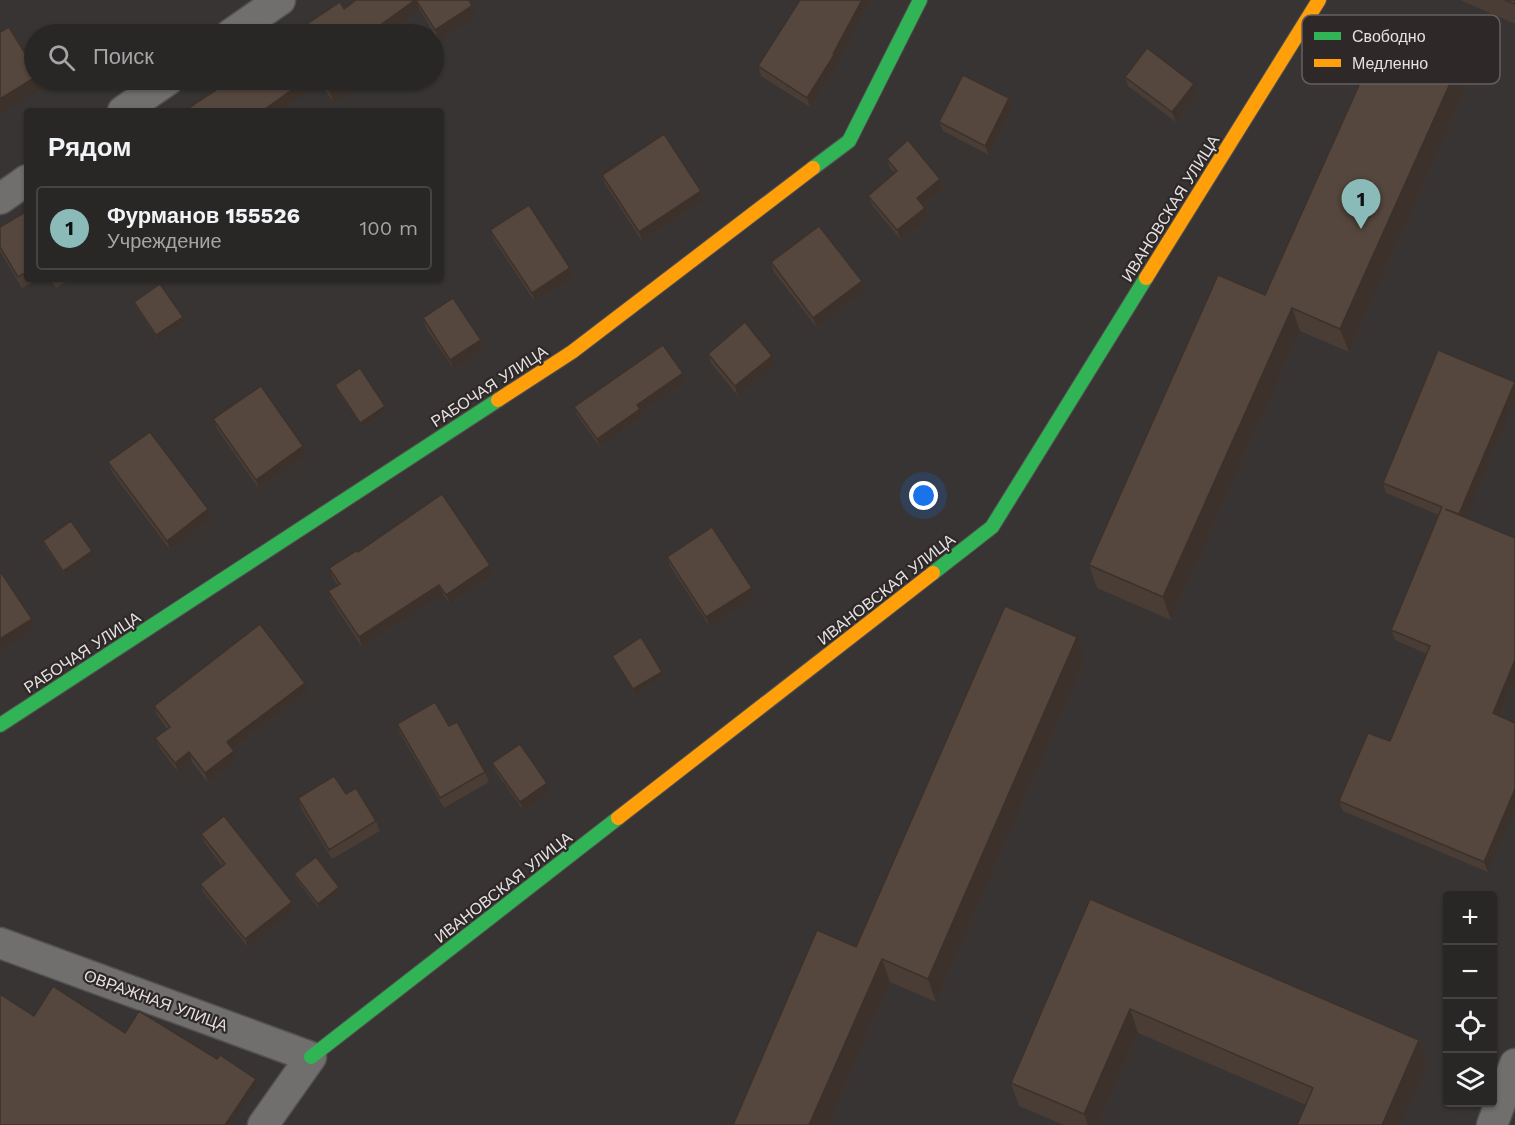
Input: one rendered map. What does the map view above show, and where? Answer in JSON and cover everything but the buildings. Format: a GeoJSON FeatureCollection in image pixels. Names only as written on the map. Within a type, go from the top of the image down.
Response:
{"type":"FeatureCollection","features":[{"type":"Feature","properties":{"kind":"street"},"geometry":{"type":"LineString","coordinates":[[245,24],[280,0]]}},
{"type":"Feature","properties":{"kind":"street","name":"РАБОЧАЯ УЛИЦА"},"geometry":{"type":"LineString","coordinates":[[0,725],[572,352],[849,141],[920,0]]}},
{"type":"Feature","properties":{"kind":"street","name":"ИВАНОВСКАЯ УЛИЦА"},"geometry":{"type":"LineString","coordinates":[[1310,15],[1319,0]]}},
{"type":"Feature","properties":{"kind":"street","name":"ИВАНОВСКАЯ УЛИЦА"},"geometry":{"type":"LineString","coordinates":[[311,1057],[992,527],[1302,27]]}},
{"type":"Feature","properties":{"kind":"street"},"geometry":{"type":"LineString","coordinates":[[127,108],[153,90]]}},
{"type":"Feature","properties":{"kind":"street"},"geometry":{"type":"LineString","coordinates":[[0,199],[24,182]]}},
{"type":"Feature","properties":{"kind":"street","name":"ОВРАЖНАЯ УЛИЦА"},"geometry":{"type":"LineString","coordinates":[[0,943],[311,1057]]}},
{"type":"Feature","properties":{"kind":"street"},"geometry":{"type":"LineString","coordinates":[[263,1125],[311,1057]]}},
{"type":"Feature","properties":{"kind":"street"},"geometry":{"type":"LineString","coordinates":[[1492,1125],[1515,1064]]}},
{"type":"Feature","properties":{"kind":"traffic: fast"},"geometry":{"type":"LineString","coordinates":[[813,168],[849,141],[920,0]]}},
{"type":"Feature","properties":{"kind":"traffic: fast"},"geometry":{"type":"LineString","coordinates":[[933,573],[992,527],[1146,278]]}},
{"type":"Feature","properties":{"kind":"traffic: fast"},"geometry":{"type":"LineString","coordinates":[[0,725],[498,400]]}},
{"type":"Feature","properties":{"kind":"traffic: fast"},"geometry":{"type":"LineString","coordinates":[[311,1057],[618,818]]}},
{"type":"Feature","properties":{"kind":"traffic: slow"},"geometry":{"type":"LineString","coordinates":[[1310,15],[1319,0]]}},
{"type":"Feature","properties":{"kind":"traffic: slow"},"geometry":{"type":"LineString","coordinates":[[1146,278],[1302,27]]}},
{"type":"Feature","properties":{"kind":"traffic: slow"},"geometry":{"type":"LineString","coordinates":[[498,400],[572,352],[813,168]]}},
{"type":"Feature","properties":{"kind":"traffic: slow"},"geometry":{"type":"LineString","coordinates":[[618,818],[933,573]]}},
{"type":"Feature","properties":{"kind":"place","name":"Фурманов 155526"},"geometry":{"type":"Point","coordinates":[1361,229]}}]}
